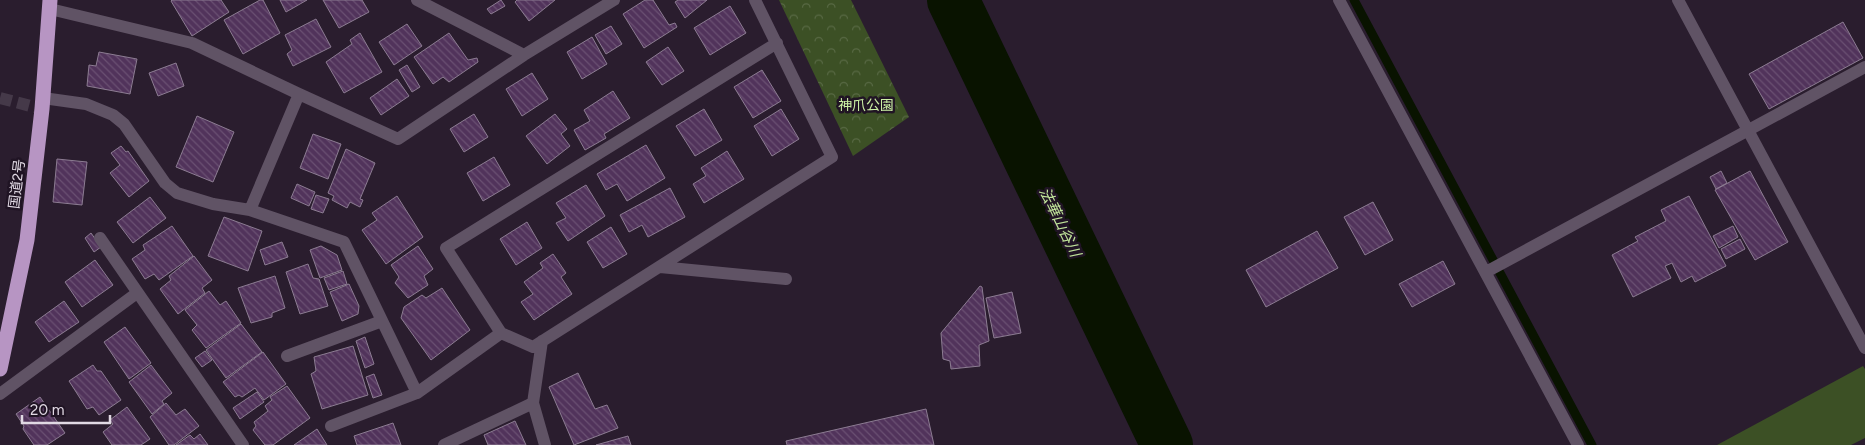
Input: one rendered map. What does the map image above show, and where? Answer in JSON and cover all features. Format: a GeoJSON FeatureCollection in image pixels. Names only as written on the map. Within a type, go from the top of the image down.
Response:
{"type":"FeatureCollection","features":[{"type":"Feature","properties":{"kind":"highway","name":"国道2号"},"geometry":{"type":"LineString","coordinates":[[0,369],[27,240],[43,98],[50,4]]}},
{"type":"Feature","properties":{"kind":"street"},"geometry":{"type":"LineString","coordinates":[[417,0],[524,55]]}},
{"type":"Feature","properties":{"kind":"street"},"geometry":{"type":"LineString","coordinates":[[50,4],[192,43],[398,139],[524,55],[614,0]]}},
{"type":"Feature","properties":{"kind":"street"},"geometry":{"type":"LineString","coordinates":[[755,0],[777,44],[832,157],[533,347],[501,333],[446,248],[777,44]]}},
{"type":"Feature","properties":{"kind":"street"},"geometry":{"type":"LineString","coordinates":[[1339,0],[1578,445]]}},
{"type":"Feature","properties":{"kind":"street"},"geometry":{"type":"LineString","coordinates":[[1678,0],[1865,348]]}},
{"type":"Feature","properties":{"kind":"street"},"geometry":{"type":"LineString","coordinates":[[1486,272],[1865,67]]}},
{"type":"Feature","properties":{"kind":"street"},"geometry":{"type":"LineString","coordinates":[[250,210],[298,94]]}},
{"type":"Feature","properties":{"kind":"street"},"geometry":{"type":"LineString","coordinates":[[43,98],[86,104],[113,115],[124,124],[165,184],[176,193],[212,204],[250,210],[344,242],[417,393]]}},
{"type":"Feature","properties":{"kind":"street"},"geometry":{"type":"LineString","coordinates":[[100,238],[243,445]]}},
{"type":"Feature","properties":{"kind":"street"},"geometry":{"type":"LineString","coordinates":[[660,266],[786,279]]}},
{"type":"Feature","properties":{"kind":"street"},"geometry":{"type":"LineString","coordinates":[[0,394],[138,293]]}},
{"type":"Feature","properties":{"kind":"street"},"geometry":{"type":"LineString","coordinates":[[287,356],[382,321]]}},
{"type":"Feature","properties":{"kind":"street"},"geometry":{"type":"LineString","coordinates":[[332,426],[417,393],[501,333]]}},
{"type":"Feature","properties":{"kind":"street"},"geometry":{"type":"LineString","coordinates":[[542,341],[533,402],[545,445]]}},
{"type":"Feature","properties":{"kind":"street"},"geometry":{"type":"LineString","coordinates":[[444,445],[533,402]]}},
{"type":"Feature","properties":{"kind":"green space","name":"神爪公園"},"geometry":{"type":"Polygon","coordinates":[[[779,0],[851,0],[909,117],[853,156],[779,0]]]}},
{"type":"Feature","properties":{"kind":"green space"},"geometry":{"type":"Polygon","coordinates":[[[1863,366],[1865,369],[1865,438],[1851,445],[1717,445],[1863,366]]]}},
{"type":"Feature","properties":{"kind":"building"},"geometry":{"type":"Polygon","coordinates":[[[172,0],[221,0],[229,12],[192,36],[172,0]]]}},
{"type":"Feature","properties":{"kind":"building"},"geometry":{"type":"Polygon","coordinates":[[[263,0],[280,33],[243,54],[224,20],[263,0]]]}},
{"type":"Feature","properties":{"kind":"building"},"geometry":{"type":"Polygon","coordinates":[[[280,0],[307,0],[286,12],[280,0]]]}},
{"type":"Feature","properties":{"kind":"building"},"geometry":{"type":"Polygon","coordinates":[[[323,0],[362,0],[369,12],[339,28],[323,0]]]}},
{"type":"Feature","properties":{"kind":"building"},"geometry":{"type":"Polygon","coordinates":[[[501,0],[505,6],[491,14],[487,9],[501,0]]]}},
{"type":"Feature","properties":{"kind":"building"},"geometry":{"type":"Polygon","coordinates":[[[517,0],[555,0],[529,21],[515,2],[517,0]]]}},
{"type":"Feature","properties":{"kind":"building"},"geometry":{"type":"Polygon","coordinates":[[[645,0],[653,0],[669,25],[675,23],[677,27],[644,48],[623,14],[645,0]]]}},
{"type":"Feature","properties":{"kind":"building"},"geometry":{"type":"Polygon","coordinates":[[[678,0],[707,0],[685,18],[675,2],[678,0]]]}},
{"type":"Feature","properties":{"kind":"building"},"geometry":{"type":"Polygon","coordinates":[[[730,6],[746,33],[710,55],[694,28],[730,6]]]}},
{"type":"Feature","properties":{"kind":"building"},"geometry":{"type":"Polygon","coordinates":[[[316,19],[331,47],[293,66],[287,54],[292,50],[285,35],[316,19]]]}},
{"type":"Feature","properties":{"kind":"building"},"geometry":{"type":"Polygon","coordinates":[[[1843,22],[1863,58],[1769,109],[1749,74],[1843,22]]]}},
{"type":"Feature","properties":{"kind":"building"},"geometry":{"type":"Polygon","coordinates":[[[407,24],[422,46],[394,65],[379,42],[407,24]]]}},
{"type":"Feature","properties":{"kind":"building"},"geometry":{"type":"Polygon","coordinates":[[[611,26],[622,44],[606,54],[595,35],[611,26]]]}},
{"type":"Feature","properties":{"kind":"building"},"geometry":{"type":"Polygon","coordinates":[[[360,33],[382,72],[344,93],[326,62],[352,44],[350,40],[360,33]]]}},
{"type":"Feature","properties":{"kind":"building"},"geometry":{"type":"Polygon","coordinates":[[[449,33],[468,60],[477,58],[478,62],[449,82],[443,77],[433,84],[414,57],[449,33]]]}},
{"type":"Feature","properties":{"kind":"building"},"geometry":{"type":"Polygon","coordinates":[[[592,37],[607,64],[582,79],[567,52],[592,37]]]}},
{"type":"Feature","properties":{"kind":"building"},"geometry":{"type":"Polygon","coordinates":[[[668,47],[684,71],[662,85],[646,62],[668,47]]]}},
{"type":"Feature","properties":{"kind":"building"},"geometry":{"type":"Polygon","coordinates":[[[99,52],[137,59],[130,94],[87,86],[89,65],[96,66],[99,52]]]}},
{"type":"Feature","properties":{"kind":"building"},"geometry":{"type":"Polygon","coordinates":[[[176,63],[184,86],[158,96],[149,73],[176,63]]]}},
{"type":"Feature","properties":{"kind":"building"},"geometry":{"type":"Polygon","coordinates":[[[407,65],[420,87],[412,92],[399,70],[407,65]]]}},
{"type":"Feature","properties":{"kind":"building"},"geometry":{"type":"Polygon","coordinates":[[[762,70],[781,101],[753,118],[734,87],[762,70]]]}},
{"type":"Feature","properties":{"kind":"building"},"geometry":{"type":"Polygon","coordinates":[[[532,73],[548,99],[522,116],[506,89],[532,73]]]}},
{"type":"Feature","properties":{"kind":"building"},"geometry":{"type":"Polygon","coordinates":[[[397,79],[409,96],[381,115],[370,98],[397,79]]]}},
{"type":"Feature","properties":{"kind":"building"},"geometry":{"type":"Polygon","coordinates":[[[613,91],[630,118],[604,134],[606,138],[585,150],[574,130],[590,121],[584,110],[613,91]]]}},
{"type":"Feature","properties":{"kind":"building"},"geometry":{"type":"Polygon","coordinates":[[[704,109],[722,140],[695,156],[676,126],[704,109]]]}},
{"type":"Feature","properties":{"kind":"building"},"geometry":{"type":"Polygon","coordinates":[[[781,109],[799,139],[772,156],[754,126],[781,109]]]}},
{"type":"Feature","properties":{"kind":"building"},"geometry":{"type":"Polygon","coordinates":[[[474,114],[488,137],[464,152],[450,129],[474,114]]]}},
{"type":"Feature","properties":{"kind":"building"},"geometry":{"type":"Polygon","coordinates":[[[555,114],[567,129],[561,134],[570,146],[547,164],[526,136],[555,114]]]}},
{"type":"Feature","properties":{"kind":"building"},"geometry":{"type":"Polygon","coordinates":[[[197,116],[234,132],[213,182],[176,167],[197,116]]]}},
{"type":"Feature","properties":{"kind":"building"},"geometry":{"type":"Polygon","coordinates":[[[313,134],[341,144],[328,179],[300,168],[313,134]]]}},
{"type":"Feature","properties":{"kind":"building"},"geometry":{"type":"Polygon","coordinates":[[[646,145],[665,178],[627,201],[617,184],[606,190],[597,174],[646,145]]]}},
{"type":"Feature","properties":{"kind":"building"},"geometry":{"type":"Polygon","coordinates":[[[121,146],[126,152],[128,151],[149,181],[129,197],[110,173],[120,165],[111,153],[121,146]]]}},
{"type":"Feature","properties":{"kind":"building"},"geometry":{"type":"Polygon","coordinates":[[[346,149],[375,163],[360,199],[363,200],[360,207],[350,202],[347,208],[332,200],[334,196],[328,193],[346,149]]]}},
{"type":"Feature","properties":{"kind":"building"},"geometry":{"type":"Polygon","coordinates":[[[727,151],[744,179],[704,203],[693,184],[706,176],[701,168],[727,151]]]}},
{"type":"Feature","properties":{"kind":"building"},"geometry":{"type":"Polygon","coordinates":[[[494,157],[510,185],[483,201],[467,173],[494,157]]]}},
{"type":"Feature","properties":{"kind":"building"},"geometry":{"type":"Polygon","coordinates":[[[57,159],[87,162],[82,205],[53,202],[57,159]]]}},
{"type":"Feature","properties":{"kind":"building"},"geometry":{"type":"Polygon","coordinates":[[[1721,171],[1727,183],[1716,189],[1710,177],[1721,171]]]}},
{"type":"Feature","properties":{"kind":"building"},"geometry":{"type":"Polygon","coordinates":[[[1750,171],[1788,242],[1755,260],[1715,190],[1750,171]]]}},
{"type":"Feature","properties":{"kind":"building"},"geometry":{"type":"Polygon","coordinates":[[[297,184],[315,192],[309,206],[291,198],[297,184]]]}},
{"type":"Feature","properties":{"kind":"building"},"geometry":{"type":"Polygon","coordinates":[[[586,185],[605,216],[568,241],[556,223],[566,218],[556,203],[586,185]]]}},
{"type":"Feature","properties":{"kind":"building"},"geometry":{"type":"Polygon","coordinates":[[[670,188],[685,217],[648,237],[642,225],[629,232],[620,215],[670,188]]]}},
{"type":"Feature","properties":{"kind":"building"},"geometry":{"type":"Polygon","coordinates":[[[316,195],[329,199],[323,213],[311,209],[316,195]]]}},
{"type":"Feature","properties":{"kind":"building"},"geometry":{"type":"Polygon","coordinates":[[[397,196],[423,237],[386,264],[362,230],[377,220],[372,213],[397,196]]]}},
{"type":"Feature","properties":{"kind":"building"},"geometry":{"type":"Polygon","coordinates":[[[1689,196],[1726,266],[1695,282],[1692,276],[1681,282],[1672,263],[1665,266],[1671,278],[1633,297],[1612,255],[1638,241],[1635,237],[1666,221],[1661,210],[1689,196]]]}},
{"type":"Feature","properties":{"kind":"building"},"geometry":{"type":"Polygon","coordinates":[[[150,197],[166,218],[133,243],[117,222],[150,197]]]}},
{"type":"Feature","properties":{"kind":"building"},"geometry":{"type":"Polygon","coordinates":[[[1373,202],[1393,240],[1365,255],[1344,217],[1373,202]]]}},
{"type":"Feature","properties":{"kind":"building"},"geometry":{"type":"Polygon","coordinates":[[[224,217],[262,231],[248,271],[208,256],[224,217]]]}},
{"type":"Feature","properties":{"kind":"building"},"geometry":{"type":"Polygon","coordinates":[[[527,222],[542,248],[516,265],[500,239],[527,222]]]}},
{"type":"Feature","properties":{"kind":"building"},"geometry":{"type":"Polygon","coordinates":[[[172,226],[193,256],[159,280],[154,274],[145,279],[132,259],[145,250],[143,245],[172,226]]]}},
{"type":"Feature","properties":{"kind":"building"},"geometry":{"type":"Polygon","coordinates":[[[1733,226],[1738,237],[1719,248],[1713,236],[1733,226]]]}},
{"type":"Feature","properties":{"kind":"building"},"geometry":{"type":"Polygon","coordinates":[[[611,227],[627,254],[603,268],[587,242],[611,227]]]}},
{"type":"Feature","properties":{"kind":"building"},"geometry":{"type":"Polygon","coordinates":[[[1317,231],[1338,268],[1266,307],[1246,270],[1317,231]]]}},
{"type":"Feature","properties":{"kind":"building"},"geometry":{"type":"Polygon","coordinates":[[[91,233],[101,247],[94,252],[85,238],[91,233]]]}},
{"type":"Feature","properties":{"kind":"building"},"geometry":{"type":"Polygon","coordinates":[[[1740,239],[1745,249],[1726,259],[1721,249],[1740,239]]]}},
{"type":"Feature","properties":{"kind":"building"},"geometry":{"type":"Polygon","coordinates":[[[282,242],[288,257],[265,265],[260,250],[282,242]]]}},
{"type":"Feature","properties":{"kind":"building"},"geometry":{"type":"Polygon","coordinates":[[[321,246],[337,255],[342,270],[320,278],[310,250],[321,246]]]}},
{"type":"Feature","properties":{"kind":"building"},"geometry":{"type":"Polygon","coordinates":[[[418,246],[433,269],[424,276],[428,285],[408,298],[395,283],[399,277],[391,265],[418,246]]]}},
{"type":"Feature","properties":{"kind":"building"},"geometry":{"type":"Polygon","coordinates":[[[553,254],[566,273],[561,277],[572,294],[534,320],[521,302],[533,294],[524,282],[543,268],[540,263],[553,254]]]}},
{"type":"Feature","properties":{"kind":"building"},"geometry":{"type":"Polygon","coordinates":[[[194,256],[212,280],[202,288],[205,293],[178,314],[160,289],[171,280],[169,276],[194,256]]]}},
{"type":"Feature","properties":{"kind":"building"},"geometry":{"type":"Polygon","coordinates":[[[95,260],[113,285],[82,307],[65,282],[95,260]]]}},
{"type":"Feature","properties":{"kind":"building"},"geometry":{"type":"Polygon","coordinates":[[[1443,261],[1455,284],[1412,307],[1399,284],[1443,261]]]}},
{"type":"Feature","properties":{"kind":"building"},"geometry":{"type":"Polygon","coordinates":[[[308,264],[313,278],[319,279],[328,306],[300,314],[286,272],[308,264]]]}},
{"type":"Feature","properties":{"kind":"building"},"geometry":{"type":"Polygon","coordinates":[[[343,271],[347,284],[329,290],[324,278],[343,271]]]}},
{"type":"Feature","properties":{"kind":"building"},"geometry":{"type":"Polygon","coordinates":[[[275,276],[285,308],[272,313],[272,317],[251,323],[238,288],[275,276]]]}},
{"type":"Feature","properties":{"kind":"building"},"geometry":{"type":"Polygon","coordinates":[[[349,284],[359,306],[358,314],[342,321],[330,292],[349,284]]]}},
{"type":"Feature","properties":{"kind":"building"},"geometry":{"type":"Polygon","coordinates":[[[980,286],[982,287],[989,341],[979,345],[980,366],[951,369],[950,361],[943,359],[941,333],[980,286]]]}},
{"type":"Feature","properties":{"kind":"building"},"geometry":{"type":"Polygon","coordinates":[[[442,288],[470,330],[431,360],[401,318],[404,307],[422,295],[426,298],[442,288]]]}},
{"type":"Feature","properties":{"kind":"building"},"geometry":{"type":"Polygon","coordinates":[[[209,291],[220,305],[226,301],[241,323],[206,348],[192,330],[197,325],[185,310],[209,291]]]}},
{"type":"Feature","properties":{"kind":"building"},"geometry":{"type":"Polygon","coordinates":[[[1012,292],[1021,333],[994,338],[986,298],[1012,292]]]}},
{"type":"Feature","properties":{"kind":"building"},"geometry":{"type":"Polygon","coordinates":[[[64,301],[79,322],[49,342],[35,322],[64,301]]]}},
{"type":"Feature","properties":{"kind":"building"},"geometry":{"type":"Polygon","coordinates":[[[241,324],[262,352],[226,378],[206,350],[241,324]]]}},
{"type":"Feature","properties":{"kind":"building"},"geometry":{"type":"Polygon","coordinates":[[[125,327],[151,363],[129,379],[104,342],[125,327]]]}},
{"type":"Feature","properties":{"kind":"building"},"geometry":{"type":"Polygon","coordinates":[[[365,337],[374,364],[365,368],[356,341],[365,337]]]}},
{"type":"Feature","properties":{"kind":"building"},"geometry":{"type":"Polygon","coordinates":[[[353,346],[368,395],[322,409],[311,374],[316,371],[314,357],[353,346]]]}},
{"type":"Feature","properties":{"kind":"building"},"geometry":{"type":"Polygon","coordinates":[[[205,351],[212,360],[202,367],[195,358],[205,351]]]}},
{"type":"Feature","properties":{"kind":"building"},"geometry":{"type":"Polygon","coordinates":[[[263,352],[286,384],[264,400],[255,388],[242,397],[239,395],[235,397],[223,382],[263,352]]]}},
{"type":"Feature","properties":{"kind":"building"},"geometry":{"type":"Polygon","coordinates":[[[93,365],[97,371],[101,371],[121,400],[99,415],[93,407],[87,409],[69,381],[93,365]]]}},
{"type":"Feature","properties":{"kind":"building"},"geometry":{"type":"Polygon","coordinates":[[[151,365],[172,393],[162,401],[164,404],[152,414],[129,382],[151,365]]]}},
{"type":"Feature","properties":{"kind":"building"},"geometry":{"type":"Polygon","coordinates":[[[578,373],[595,409],[607,405],[618,428],[574,445],[549,387],[578,373]]]}},
{"type":"Feature","properties":{"kind":"building"},"geometry":{"type":"Polygon","coordinates":[[[374,374],[382,395],[373,398],[366,377],[374,374]]]}},
{"type":"Feature","properties":{"kind":"building"},"geometry":{"type":"Polygon","coordinates":[[[287,386],[310,418],[273,445],[265,445],[253,430],[256,426],[254,422],[268,411],[265,406],[272,400],[270,397],[287,386]]]}},
{"type":"Feature","properties":{"kind":"building"},"geometry":{"type":"Polygon","coordinates":[[[257,392],[264,402],[240,419],[233,408],[257,392]]]}},
{"type":"Feature","properties":{"kind":"building"},"geometry":{"type":"Polygon","coordinates":[[[40,397],[65,433],[47,445],[34,445],[16,414],[40,397]]]}},
{"type":"Feature","properties":{"kind":"building"},"geometry":{"type":"Polygon","coordinates":[[[166,403],[176,415],[185,409],[199,426],[174,445],[169,445],[150,417],[166,403]]]}},
{"type":"Feature","properties":{"kind":"building"},"geometry":{"type":"Polygon","coordinates":[[[127,407],[150,439],[141,445],[112,445],[103,432],[113,424],[110,420],[127,407]]]}},
{"type":"Feature","properties":{"kind":"building"},"geometry":{"type":"Polygon","coordinates":[[[926,409],[934,445],[787,445],[786,441],[926,409]]]}},
{"type":"Feature","properties":{"kind":"building"},"geometry":{"type":"Polygon","coordinates":[[[515,421],[526,445],[488,445],[484,435],[515,421]]]}},
{"type":"Feature","properties":{"kind":"building"},"geometry":{"type":"Polygon","coordinates":[[[393,423],[401,445],[357,445],[354,436],[393,423]]]}},
{"type":"Feature","properties":{"kind":"building"},"geometry":{"type":"Polygon","coordinates":[[[317,429],[327,445],[294,445],[317,429]]]}},
{"type":"Feature","properties":{"kind":"building"},"geometry":{"type":"Polygon","coordinates":[[[200,434],[208,445],[176,445],[190,435],[194,439],[200,434]]]}},
{"type":"Feature","properties":{"kind":"building"},"geometry":{"type":"Polygon","coordinates":[[[628,436],[631,445],[596,445],[628,436]]]}},
{"type":"Feature","properties":{"kind":"waterway","name":"法華山谷川"},"geometry":{"type":"LineString","coordinates":[[953,0],[1167,445]]}},
{"type":"Feature","properties":{"kind":"waterway"},"geometry":{"type":"LineString","coordinates":[[1354,0],[1592,445]]}},
{"type":"Feature","properties":{"kind":"tunnel"},"geometry":{"type":"LineString","coordinates":[[0,98],[42,109]]}}]}
